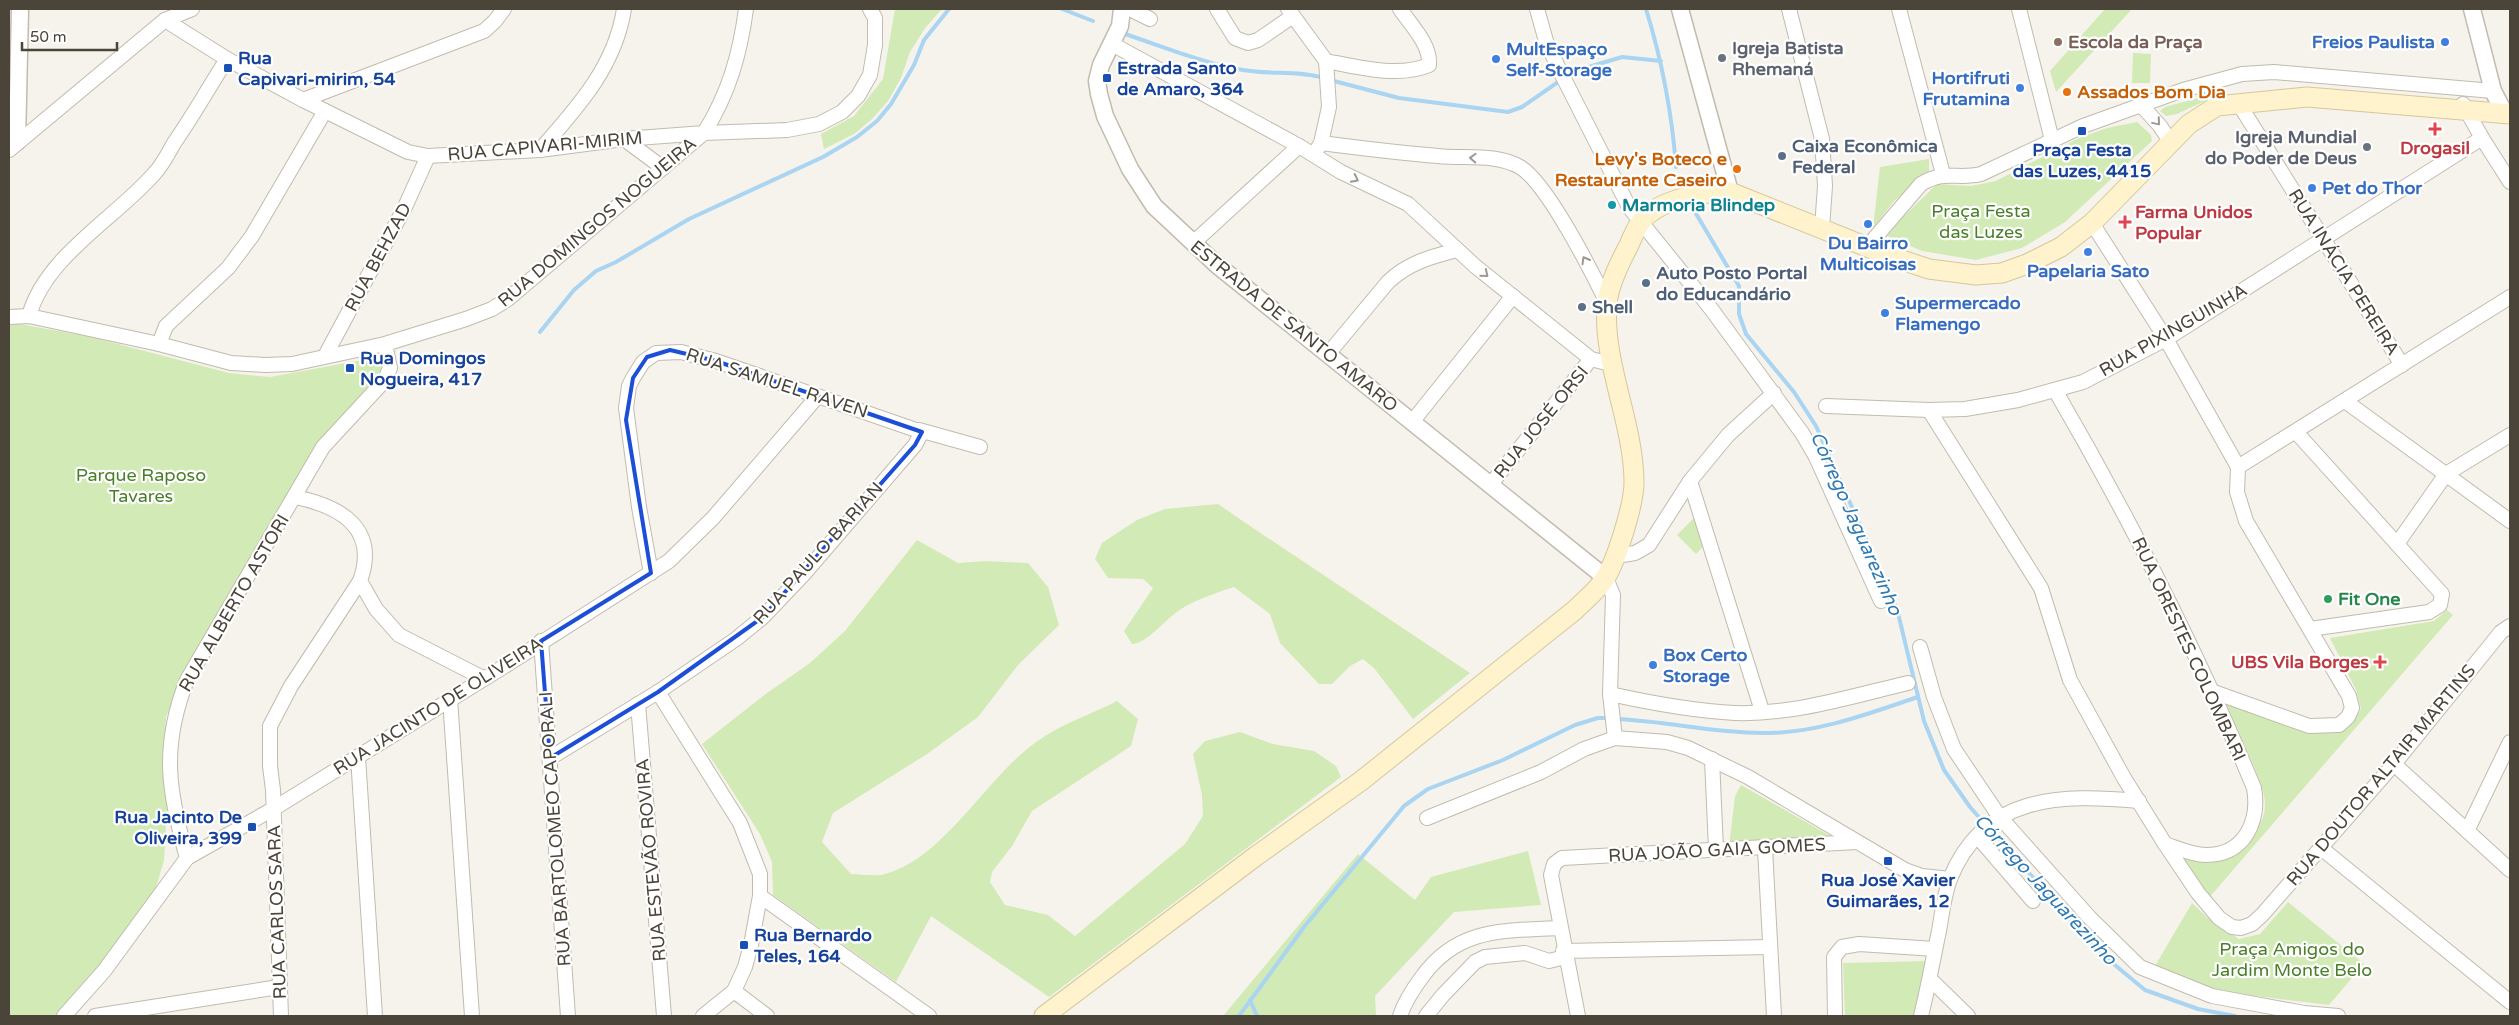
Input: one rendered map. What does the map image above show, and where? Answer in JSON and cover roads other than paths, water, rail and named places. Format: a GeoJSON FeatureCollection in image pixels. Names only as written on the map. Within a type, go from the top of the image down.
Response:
{"type":"FeatureCollection","features":[{"type":"Feature","properties":{"kind":"main road"},"geometry":{"type":"LineString","coordinates":[[1044,1016],[1256,856],[1361,781],[1575,610],[1606,578],[1616,556],[1634,485],[1629,433],[1614,365],[1607,303],[1620,262],[1641,222],[1674,200],[1708,192],[1730,192],[1867,247],[1929,269],[1976,275],[2002,272],[2056,251],[2092,222],[2170,141],[2189,124],[2217,106],[2307,97],[2507,114]]}},
{"type":"Feature","properties":{"kind":"street"},"geometry":{"type":"LineString","coordinates":[[13,146],[20,9]]}},
{"type":"Feature","properties":{"kind":"street"},"geometry":{"type":"LineString","coordinates":[[13,146],[165,20],[192,9]]}},
{"type":"Feature","properties":{"kind":"street"},"geometry":{"type":"LineString","coordinates":[[303,100],[484,31],[504,9]]}},
{"type":"Feature","properties":{"kind":"street"},"geometry":{"type":"LineString","coordinates":[[540,150],[600,76],[613,51],[624,9]]}},
{"type":"Feature","properties":{"kind":"street","name":"RUA DOMINGOS NOGUEIRA"},"geometry":{"type":"LineString","coordinates":[[9,317],[30,316],[159,344],[231,363],[265,366],[292,364],[385,344],[492,309],[561,256],[704,133],[719,109],[734,72],[746,9]]}},
{"type":"Feature","properties":{"kind":"street","name":"ESTRADA DE SANTO AMARO"},"geometry":{"type":"LineString","coordinates":[[1122,9],[1120,26],[1101,65],[1097,82],[1105,116],[1130,170],[1144,193],[1166,219],[1328,354],[1606,578]]}},
{"type":"Feature","properties":{"kind":"street"},"geometry":{"type":"LineString","coordinates":[[1130,9],[1150,19]]}},
{"type":"Feature","properties":{"kind":"street"},"geometry":{"type":"LineString","coordinates":[[1217,9],[1235,38],[1248,43],[1258,40],[1291,12],[1327,74],[1330,107],[1317,149]]}},
{"type":"Feature","properties":{"kind":"street"},"geometry":{"type":"LineString","coordinates":[[1327,74],[1362,68],[1417,70],[1429,65],[1430,56],[1426,47],[1400,9]]}},
{"type":"Feature","properties":{"kind":"street"},"geometry":{"type":"LineString","coordinates":[[1537,9],[1544,34],[1559,69],[1630,207],[1712,310],[1774,393],[1816,457],[1881,601]]}},
{"type":"Feature","properties":{"kind":"street"},"geometry":{"type":"LineString","coordinates":[[1680,9],[1730,192]]}},
{"type":"Feature","properties":{"kind":"street"},"geometry":{"type":"LineString","coordinates":[[1789,9],[1822,139],[1825,186],[1822,228]]}},
{"type":"Feature","properties":{"kind":"street"},"geometry":{"type":"LineString","coordinates":[[1899,9],[1942,174]]}},
{"type":"Feature","properties":{"kind":"street"},"geometry":{"type":"LineString","coordinates":[[2019,9],[2052,140]]}},
{"type":"Feature","properties":{"kind":"street"},"geometry":{"type":"LineString","coordinates":[[2472,9],[2493,90],[2507,114]]}},
{"type":"Feature","properties":{"kind":"street","name":"RUA CAPIVARI-MIRIM"},"geometry":{"type":"LineString","coordinates":[[165,20],[227,59],[303,100],[408,152],[428,156],[540,150],[624,139],[704,133],[787,130],[819,124],[842,112],[858,96],[870,74],[875,45],[874,12]]}},
{"type":"Feature","properties":{"kind":"street"},"geometry":{"type":"LineString","coordinates":[[1112,44],[1299,146],[1317,149],[1503,160],[1521,168],[1530,175],[1546,196],[1585,260],[1607,303]]}},
{"type":"Feature","properties":{"kind":"street"},"geometry":{"type":"LineString","coordinates":[[30,316],[40,289],[51,274],[80,243],[130,199],[155,173],[227,59]]}},
{"type":"Feature","properties":{"kind":"street"},"geometry":{"type":"LineString","coordinates":[[1867,247],[1921,184],[1942,174],[1968,177],[1981,174],[2083,126],[2183,90],[2242,74],[2274,72],[2458,89],[2493,90]]}},
{"type":"Feature","properties":{"kind":"street"},"geometry":{"type":"LineString","coordinates":[[2209,83],[2217,106]]}},
{"type":"Feature","properties":{"kind":"street"},"geometry":{"type":"LineString","coordinates":[[2458,89],[2465,111],[2510,182]]}},
{"type":"Feature","properties":{"kind":"street","name":"RUA INÁCIA PEREIRA"},"geometry":{"type":"LineString","coordinates":[[2239,104],[2402,365]]}},
{"type":"Feature","properties":{"kind":"street"},"geometry":{"type":"LineString","coordinates":[[2142,106],[2160,126],[2170,141]]}},
{"type":"Feature","properties":{"kind":"street"},"geometry":{"type":"LineString","coordinates":[[159,344],[166,326],[228,268],[252,236],[325,111]]}},
{"type":"Feature","properties":{"kind":"street","name":"RUA PIXINGUINHA"},"geometry":{"type":"LineString","coordinates":[[1826,406],[1929,410],[1965,409],[2018,400],[2083,382],[2114,368],[2166,339],[2482,138]]}},
{"type":"Feature","properties":{"kind":"street"},"geometry":{"type":"LineString","coordinates":[[624,139],[663,168]]}},
{"type":"Feature","properties":{"kind":"street"},"geometry":{"type":"LineString","coordinates":[[1193,243],[1299,146]]}},
{"type":"Feature","properties":{"kind":"street"},"geometry":{"type":"LineString","coordinates":[[1317,149],[1341,172],[1408,204],[1457,250],[1591,359],[1614,365]]}},
{"type":"Feature","properties":{"kind":"street","name":"RUA BEHZAD"},"geometry":{"type":"LineString","coordinates":[[325,356],[405,207],[428,156]]}},
{"type":"Feature","properties":{"kind":"street"},"geometry":{"type":"LineString","coordinates":[[2092,222],[2166,339],[2238,467],[2237,492],[2246,521],[2349,696],[2352,708],[2348,717],[2339,725],[2309,726],[2214,692]]}},
{"type":"Feature","properties":{"kind":"street"},"geometry":{"type":"LineString","coordinates":[[1328,354],[1399,271],[1418,261],[1457,250]]}},
{"type":"Feature","properties":{"kind":"street"},"geometry":{"type":"LineString","coordinates":[[1412,422],[1513,296]]}},
{"type":"Feature","properties":{"kind":"street"},"geometry":{"type":"LineString","coordinates":[[2238,467],[2510,298]]}},
{"type":"Feature","properties":{"kind":"street","name":"RUA ALBERTO ASTORI"},"geometry":{"type":"LineString","coordinates":[[187,858],[176,818],[170,773],[170,747],[178,704],[187,680],[324,447],[385,380],[390,368],[385,344]]}},
{"type":"Feature","properties":{"kind":"street","name":"RUA SAMUEL RAVEN"},"geometry":{"type":"LineString","coordinates":[[651,574],[626,420],[629,386],[643,362],[664,350],[681,352],[716,361],[920,431],[980,447]]}},
{"type":"Feature","properties":{"kind":"street","name":"RUA JOSÉ ORSI"},"geometry":{"type":"LineString","coordinates":[[1490,484],[1591,359]]}},
{"type":"Feature","properties":{"kind":"street","name":"RUA ORESTES COLOMBARI"},"geometry":{"type":"LineString","coordinates":[[2055,390],[2108,482],[2214,692],[2254,788],[2257,802],[2251,830],[2242,841],[2224,852],[2205,855],[2165,844]]}},
{"type":"Feature","properties":{"kind":"street"},"geometry":{"type":"LineString","coordinates":[[1616,556],[1635,553],[1649,545],[1690,481],[1728,435],[1774,393]]}},
{"type":"Feature","properties":{"kind":"street","name":"RUA JACINTO DE OLIVEIRA"},"geometry":{"type":"LineString","coordinates":[[64,1016],[104,971],[187,858],[358,756],[651,574],[686,546],[713,518],[817,396]]}},
{"type":"Feature","properties":{"kind":"street"},"geometry":{"type":"LineString","coordinates":[[2345,401],[2510,521]]}},
{"type":"Feature","properties":{"kind":"street"},"geometry":{"type":"LineString","coordinates":[[1929,410],[2041,588],[2056,632],[2062,660],[2070,680],[2165,844]]}},
{"type":"Feature","properties":{"kind":"street","name":"RUA PAULO BARIAN"},"geometry":{"type":"LineString","coordinates":[[550,758],[658,692],[736,640],[763,617],[803,575],[915,446],[920,431]]}},
{"type":"Feature","properties":{"kind":"street"},"geometry":{"type":"LineString","coordinates":[[2296,432],[2442,594],[2440,605],[2429,612],[2310,629]]}},
{"type":"Feature","properties":{"kind":"street"},"geometry":{"type":"LineString","coordinates":[[2397,544],[2446,474],[2510,435]]}},
{"type":"Feature","properties":{"kind":"street"},"geometry":{"type":"LineString","coordinates":[[1690,481],[1762,711]]}},
{"type":"Feature","properties":{"kind":"street","name":"RUA ALBERTO ASTORI"},"geometry":{"type":"LineString","coordinates":[[295,497],[310,500],[334,509],[357,529],[366,549],[364,568],[360,581]]}},
{"type":"Feature","properties":{"kind":"street"},"geometry":{"type":"LineString","coordinates":[[1606,578],[1613,595],[1610,694],[1614,734]]}},
{"type":"Feature","properties":{"kind":"street"},"geometry":{"type":"LineString","coordinates":[[360,581],[376,609],[399,635],[483,678]]}},
{"type":"Feature","properties":{"kind":"street","name":"RUA CARLOS SARA"},"geometry":{"type":"LineString","coordinates":[[281,1016],[270,726],[291,686],[360,581]]}},
{"type":"Feature","properties":{"kind":"street","name":"RUA DOUTOR ALTAIR MARTINS"},"geometry":{"type":"LineString","coordinates":[[2165,844],[2198,893],[2220,918],[2232,927],[2241,928],[2252,924],[2394,764],[2501,632],[2510,626]]}},
{"type":"Feature","properties":{"kind":"street","name":"RUA BARTOLOMEO CAPORALI"},"geometry":{"type":"LineString","coordinates":[[541,641],[568,1016]]}},
{"type":"Feature","properties":{"kind":"street"},"geometry":{"type":"LineString","coordinates":[[1920,647],[1934,697],[1954,749],[1997,818],[2090,918],[2140,967],[2212,996],[2304,1013],[2338,1016]]}},
{"type":"Feature","properties":{"kind":"street"},"geometry":{"type":"LineString","coordinates":[[1610,694],[1662,705],[1736,713],[1812,705],[1908,683]]}},
{"type":"Feature","properties":{"kind":"street"},"geometry":{"type":"LineString","coordinates":[[658,692],[740,823],[760,874],[760,896],[752,945],[734,991],[703,1016]]}},
{"type":"Feature","properties":{"kind":"street"},"geometry":{"type":"LineString","coordinates":[[450,699],[472,1016]]}},
{"type":"Feature","properties":{"kind":"street","name":"RUA ESTEVÃO ROVIRA"},"geometry":{"type":"LineString","coordinates":[[638,704],[664,1016]]}},
{"type":"Feature","properties":{"kind":"street"},"geometry":{"type":"LineString","coordinates":[[1427,818],[1540,772],[1614,734],[1667,742],[1688,748],[1748,777],[1905,870],[1922,876],[1950,879]]}},
{"type":"Feature","properties":{"kind":"street"},"geometry":{"type":"LineString","coordinates":[[2467,831],[2510,742]]}},
{"type":"Feature","properties":{"kind":"street"},"geometry":{"type":"LineString","coordinates":[[358,756],[375,1016]]}},
{"type":"Feature","properties":{"kind":"street"},"geometry":{"type":"LineString","coordinates":[[1712,759],[1716,849]]}},
{"type":"Feature","properties":{"kind":"street"},"geometry":{"type":"LineString","coordinates":[[2394,764],[2510,870]]}},
{"type":"Feature","properties":{"kind":"street"},"geometry":{"type":"LineString","coordinates":[[1922,1016],[1950,879],[1963,854],[1979,834],[1997,818],[2033,803],[2108,798],[2139,801]]}},
{"type":"Feature","properties":{"kind":"street"},"geometry":{"type":"LineString","coordinates":[[1979,834],[2033,901]]}},
{"type":"Feature","properties":{"kind":"street","name":"RUA JOÃO GAIA GOMES"},"geometry":{"type":"LineString","coordinates":[[1560,928],[1551,875],[1554,864],[1562,858],[1716,849],[1765,849],[1857,842]]}},
{"type":"Feature","properties":{"kind":"street"},"geometry":{"type":"LineString","coordinates":[[2321,848],[2510,1002]]}},
{"type":"Feature","properties":{"kind":"street"},"geometry":{"type":"LineString","coordinates":[[1765,849],[1774,1016]]}},
{"type":"Feature","properties":{"kind":"street"},"geometry":{"type":"LineString","coordinates":[[760,896],[930,1016]]}},
{"type":"Feature","properties":{"kind":"street"},"geometry":{"type":"LineString","coordinates":[[1400,1016],[1409,995],[1428,969],[1453,945],[1471,938],[1501,931],[1560,928],[1578,1016]]}},
{"type":"Feature","properties":{"kind":"street"},"geometry":{"type":"LineString","coordinates":[[1835,1016],[1834,958],[1842,947],[1858,944],[1935,950]]}},
{"type":"Feature","properties":{"kind":"street"},"geometry":{"type":"LineString","coordinates":[[1426,1016],[1475,962],[1485,957],[1525,954],[1549,961],[1564,954],[1770,947]]}},
{"type":"Feature","properties":{"kind":"street"},"geometry":{"type":"LineString","coordinates":[[1930,979],[1968,1016]]}},
{"type":"Feature","properties":{"kind":"street"},"geometry":{"type":"LineString","coordinates":[[95,1016],[279,987]]}},
{"type":"Feature","properties":{"kind":"street"},"geometry":{"type":"LineString","coordinates":[[734,991],[767,1016]]}},
{"type":"Feature","properties":{"kind":"waterway"},"geometry":{"type":"LineString","coordinates":[[540,332],[574,290],[596,271],[616,262],[689,219],[823,157],[857,137],[877,121],[891,104],[914,65],[924,40],[949,9]]}},
{"type":"Feature","properties":{"kind":"waterway"},"geometry":{"type":"LineString","coordinates":[[1062,9],[1093,21]]}},
{"type":"Feature","properties":{"kind":"waterway","name":"Córrego Jaguarezinho"},"geometry":{"type":"LineString","coordinates":[[1646,9],[1665,87],[1676,167]]}},
{"type":"Feature","properties":{"kind":"waterway"},"geometry":{"type":"LineString","coordinates":[[1125,34],[1228,67],[1253,71],[1304,74],[1324,78]]}},
{"type":"Feature","properties":{"kind":"waterway"},"geometry":{"type":"LineString","coordinates":[[1567,76],[1579,70],[1622,57],[1661,61]]}},
{"type":"Feature","properties":{"kind":"waterway"},"geometry":{"type":"LineString","coordinates":[[1330,80],[1399,98],[1508,112],[1522,107],[1561,80]]}},
{"type":"Feature","properties":{"kind":"waterway","name":"Córrego Jaguarezinho"},"geometry":{"type":"LineString","coordinates":[[1695,212],[1739,286],[1739,314],[1746,334],[1794,392],[1816,426],[1897,609],[1924,721],[1944,770],[1970,807],[1985,824]]}},
{"type":"Feature","properties":{"kind":"waterway"},"geometry":{"type":"LineString","coordinates":[[1616,719],[1731,732],[1788,732],[1845,721],[1918,697]]}},
{"type":"Feature","properties":{"kind":"waterway"},"geometry":{"type":"LineString","coordinates":[[1239,1016],[1304,927],[1404,806],[1428,789],[1503,760],[1575,725],[1598,718],[1609,718]]}},
{"type":"Feature","properties":{"kind":"waterway","name":"Córrego Jaguarezinho"},"geometry":{"type":"LineString","coordinates":[[1990,829],[2098,951],[2145,990],[2198,1009],[2235,1016]]}},
{"type":"Feature","properties":{"kind":"waterway"},"geometry":{"type":"LineString","coordinates":[[1250,1000],[1257,1016]]}},
{"type":"Feature","properties":{"kind":"place","name":"Escola da Praça"},"geometry":{"type":"Point","coordinates":[2058,42]}},
{"type":"Feature","properties":{"kind":"place","name":"Freios Paulista"},"geometry":{"type":"Point","coordinates":[2445,42]}},
{"type":"Feature","properties":{"kind":"place","name":"Igreja Batista Rhemaná"},"geometry":{"type":"Point","coordinates":[1722,58]}},
{"type":"Feature","properties":{"kind":"place","name":"MultEspaço Self-Storage"},"geometry":{"type":"Point","coordinates":[1496,59]}},
{"type":"Feature","properties":{"kind":"place","name":"Rua Capivari-mirim, 54"},"geometry":{"type":"Point","coordinates":[228,68]}},
{"type":"Feature","properties":{"kind":"place","name":"Estrada Santo de Amaro, 364"},"geometry":{"type":"Point","coordinates":[1107,78]}},
{"type":"Feature","properties":{"kind":"place","name":"Hortifruti Frutamina"},"geometry":{"type":"Point","coordinates":[2020,88]}},
{"type":"Feature","properties":{"kind":"place","name":"Assados Bom Dia"},"geometry":{"type":"Point","coordinates":[2067,92]}},
{"type":"Feature","properties":{"kind":"place","name":"Drogasil"},"geometry":{"type":"Point","coordinates":[2435,129]}},
{"type":"Feature","properties":{"kind":"place","name":"Praça Festa das Luzes, 4415"},"geometry":{"type":"Point","coordinates":[2082,131]}},
{"type":"Feature","properties":{"kind":"place","name":"Igreja Mundial do Poder de Deus"},"geometry":{"type":"Point","coordinates":[2367,147]}},
{"type":"Feature","properties":{"kind":"place","name":"Caixa Econômica Federal"},"geometry":{"type":"Point","coordinates":[1782,156]}},
{"type":"Feature","properties":{"kind":"place","name":"Levy's Boteco e Restaurante Caseiro"},"geometry":{"type":"Point","coordinates":[1737,169]}},
{"type":"Feature","properties":{"kind":"place","name":"Pet do Thor"},"geometry":{"type":"Point","coordinates":[2312,188]}},
{"type":"Feature","properties":{"kind":"place","name":"Marmoria Blindep"},"geometry":{"type":"Point","coordinates":[1612,205]}},
{"type":"Feature","properties":{"kind":"place","name":"Farma Unidos Popular"},"geometry":{"type":"Point","coordinates":[2125,222]}},
{"type":"Feature","properties":{"kind":"place","name":"Du Bairro Multicoisas"},"geometry":{"type":"Point","coordinates":[1868,224]}},
{"type":"Feature","properties":{"kind":"place","name":"Papelaria Sato"},"geometry":{"type":"Point","coordinates":[2088,252]}},
{"type":"Feature","properties":{"kind":"place","name":"Auto Posto Portal do Educandário"},"geometry":{"type":"Point","coordinates":[1646,283]}},
{"type":"Feature","properties":{"kind":"place","name":"Shell"},"geometry":{"type":"Point","coordinates":[1582,307]}},
{"type":"Feature","properties":{"kind":"place","name":"Supermercado Flamengo"},"geometry":{"type":"Point","coordinates":[1885,313]}},
{"type":"Feature","properties":{"kind":"place","name":"Rua Domingos Nogueira, 417"},"geometry":{"type":"Point","coordinates":[350,368]}},
{"type":"Feature","properties":{"kind":"place","name":"Fit One"},"geometry":{"type":"Point","coordinates":[2328,599]}},
{"type":"Feature","properties":{"kind":"place","name":"UBS Vila Borges"},"geometry":{"type":"Point","coordinates":[2380,662]}},
{"type":"Feature","properties":{"kind":"place","name":"Box Certo Storage"},"geometry":{"type":"Point","coordinates":[1653,665]}},
{"type":"Feature","properties":{"kind":"place","name":"Rua Jacinto De Oliveira, 399"},"geometry":{"type":"Point","coordinates":[252,827]}},
{"type":"Feature","properties":{"kind":"place","name":"Rua José Xavier Guimarães, 12"},"geometry":{"type":"Point","coordinates":[1888,861]}},
{"type":"Feature","properties":{"kind":"place","name":"Rua Bernardo Teles, 164"},"geometry":{"type":"Point","coordinates":[744,945]}},
{"type":"Feature","properties":{"kind":"park label","name":"Praça Festa das Luzes"},"geometry":{"type":"Point","coordinates":[1981,221]}},
{"type":"Feature","properties":{"kind":"park label","name":"Parque Raposo Tavares"},"geometry":{"type":"Point","coordinates":[141,485]}},
{"type":"Feature","properties":{"kind":"park label","name":"Praça Amigos do Jardim Monte Belo"},"geometry":{"type":"Point","coordinates":[2292,960]}}]}
